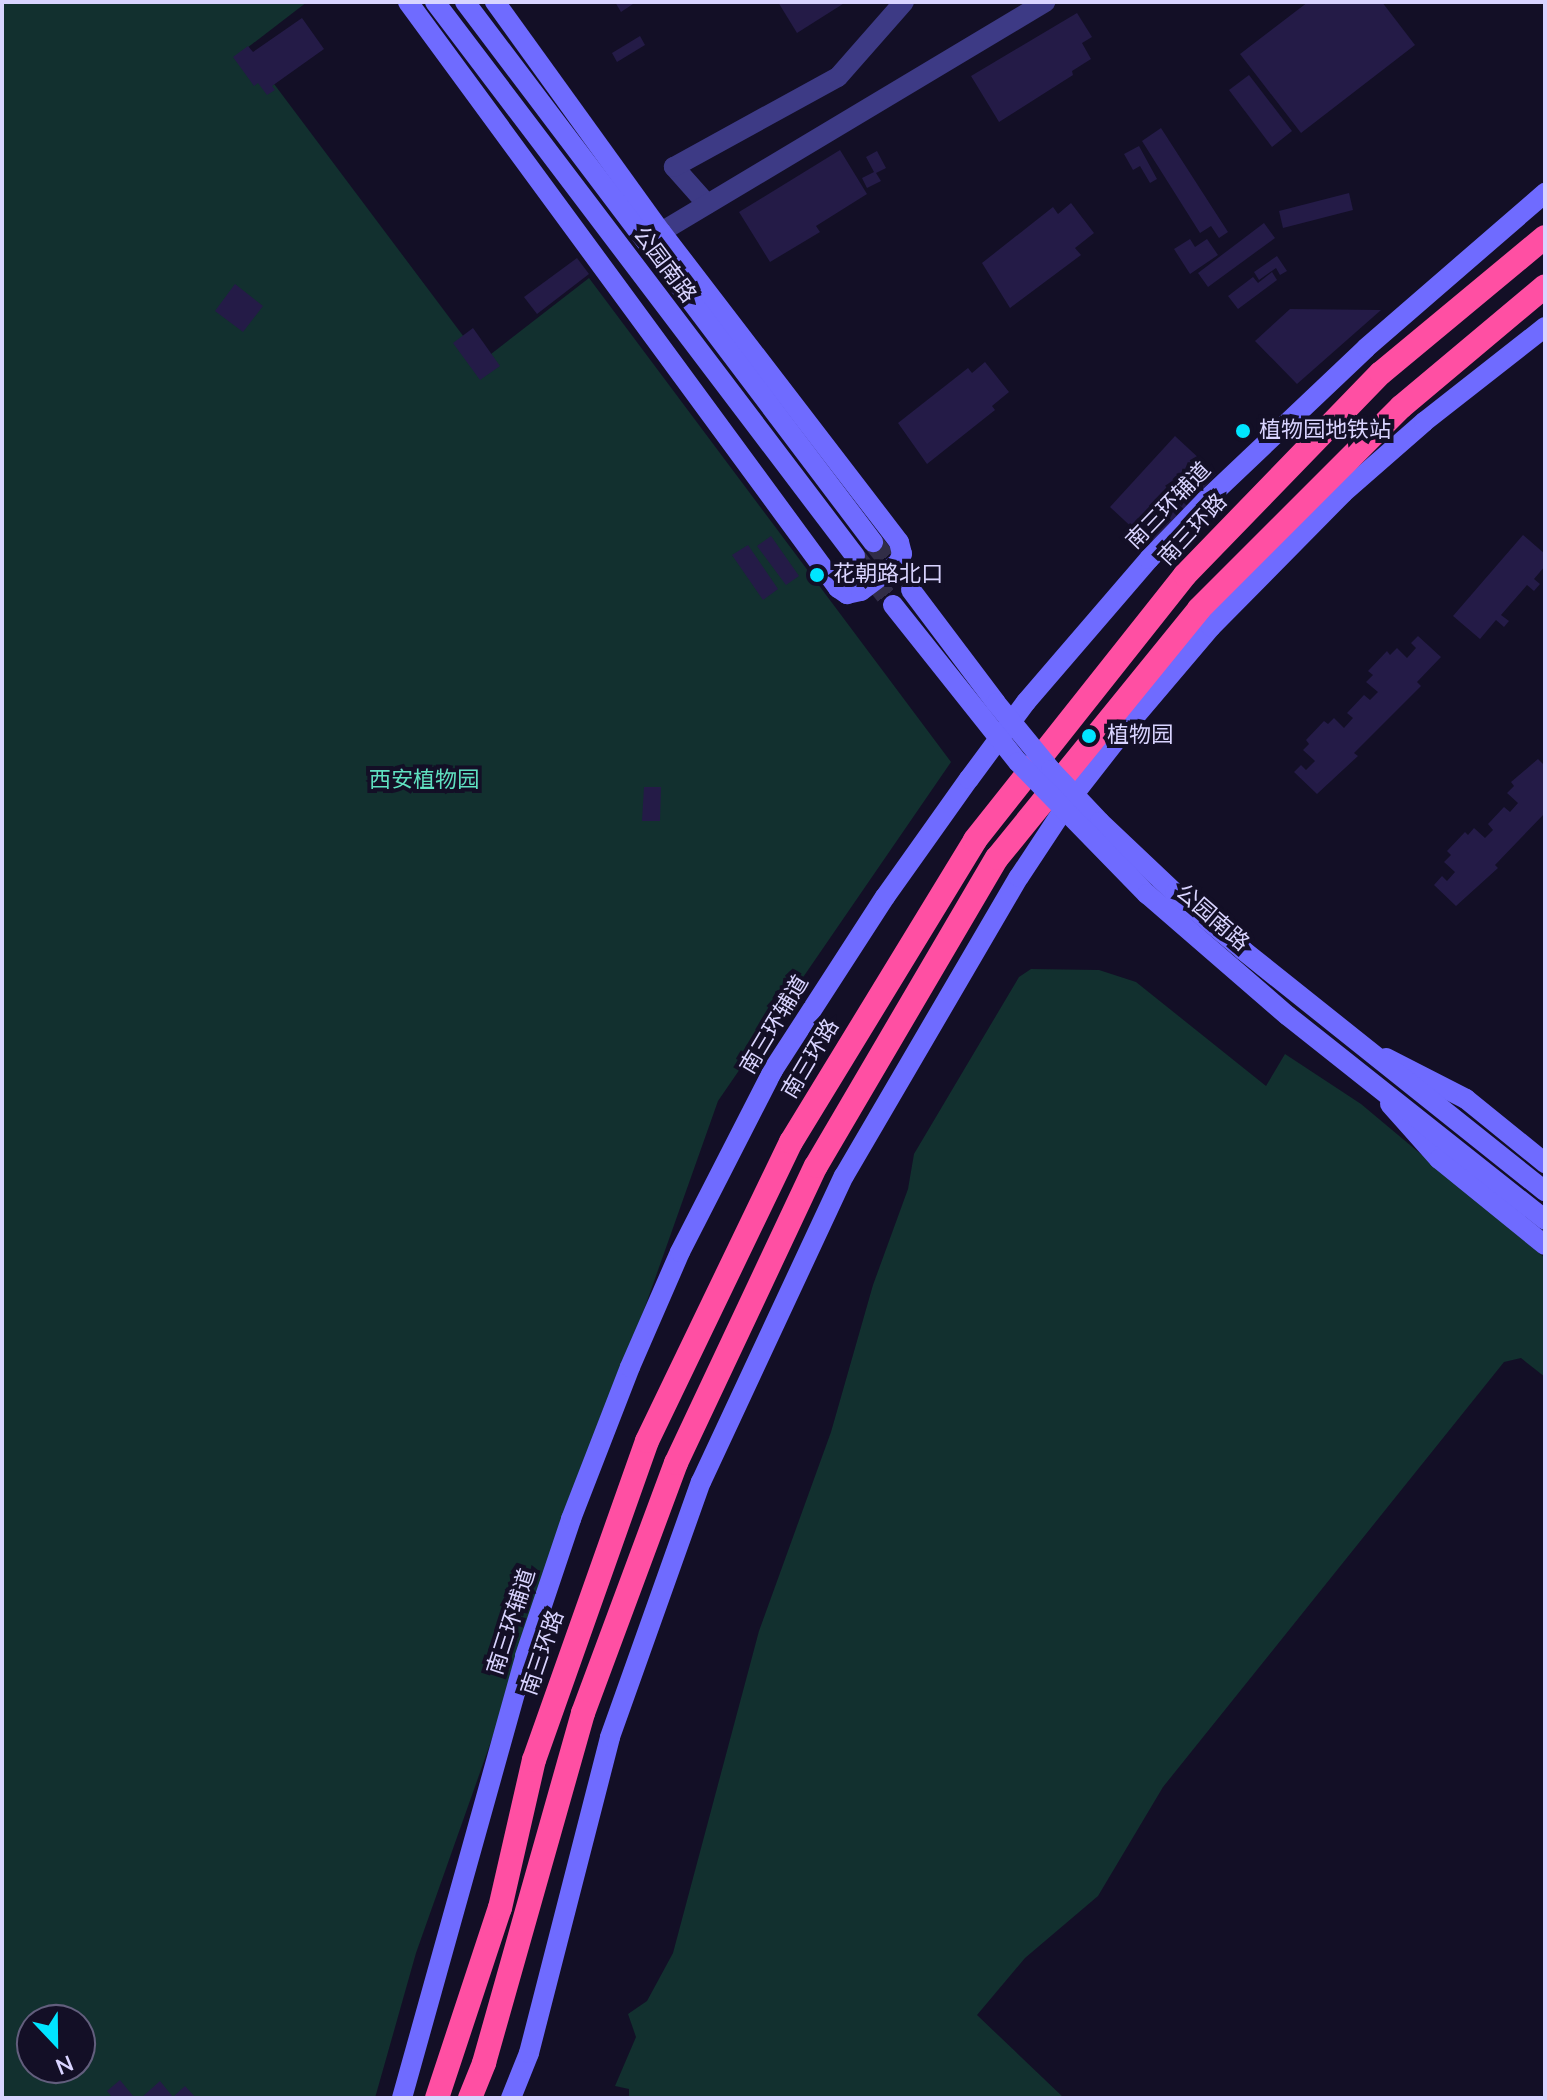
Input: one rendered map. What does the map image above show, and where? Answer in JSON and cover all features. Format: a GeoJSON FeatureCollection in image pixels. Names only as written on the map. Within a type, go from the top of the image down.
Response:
{"type":"FeatureCollection","features":[{"type":"Feature","properties":{"kind":"highway","name":"南三环路"},"geometry":{"type":"LineString","coordinates":[[437,2098],[500,1908],[534,1760],[647,1441],[791,1142],[975,840],[1185,575],[1381,373],[1545,237]]}},
{"type":"Feature","properties":{"kind":"highway"},"geometry":{"type":"LineString","coordinates":[[470,2098],[484,2063],[583,1713],[676,1463],[816,1166],[997,858],[1199,609],[1401,407],[1545,286]]}},
{"type":"Feature","properties":{"kind":"main road"},"geometry":{"type":"LineString","coordinates":[[408,2],[838,588],[847,594],[857,594],[898,563],[902,554],[899,542],[661,232],[495,2]]}},
{"type":"Feature","properties":{"kind":"main road","name":"公园南路"},"geometry":{"type":"LineString","coordinates":[[435,2],[855,556]]}},
{"type":"Feature","properties":{"kind":"main road","name":"公园南路"},"geometry":{"type":"LineString","coordinates":[[465,2],[873,542]]}},
{"type":"Feature","properties":{"kind":"main road","name":"南三环辅道"},"geometry":{"type":"LineString","coordinates":[[402,2098],[525,1656],[571,1519],[630,1367],[680,1252],[773,1070],[885,897],[969,779],[1026,702],[1149,559],[1205,501],[1366,348],[1545,193]]}},
{"type":"Feature","properties":{"kind":"main road"},"geometry":{"type":"LineString","coordinates":[[511,2098],[529,2053],[610,1737],[701,1482],[844,1176],[1059,815],[1211,627],[1268,566],[1424,422],[1545,327]]}},
{"type":"Feature","properties":{"kind":"main road","name":"公园南路"},"geometry":{"type":"LineString","coordinates":[[911,590],[1051,770],[1110,833],[1244,951],[1545,1191]]}},
{"type":"Feature","properties":{"kind":"main road","name":"公园南路"},"geometry":{"type":"LineString","coordinates":[[893,605],[1018,762],[1147,894],[1288,1016],[1545,1220]]}},
{"type":"Feature","properties":{"kind":"main road"},"geometry":{"type":"LineString","coordinates":[[1071,798],[1378,1054],[1466,1099],[1545,1163]]}},
{"type":"Feature","properties":{"kind":"main road"},"geometry":{"type":"LineString","coordinates":[[1059,815],[1293,1032],[1389,1103],[1439,1159],[1545,1245]]}},
{"type":"Feature","properties":{"kind":"street"},"geometry":{"type":"LineString","coordinates":[[707,204],[674,167],[838,77],[904,2]]}},
{"type":"Feature","properties":{"kind":"street"},"geometry":{"type":"LineString","coordinates":[[661,232],[1045,2]]}},
{"type":"Feature","properties":{"kind":"green space","name":"西安植物园"},"geometry":{"type":"Polygon","coordinates":[[[2,2],[307,2],[247,48],[482,361],[589,278],[951,762],[718,1101],[416,1953],[375,2098],[2,2098],[2,2]]]}},
{"type":"Feature","properties":{"kind":"green space"},"geometry":{"type":"Polygon","coordinates":[[[1031,969],[1099,970],[1136,982],[1266,1086],[1285,1054],[1361,1104],[1545,1258],[1545,1377],[1521,1358],[1504,1362],[1163,1787],[1098,1896],[1025,1958],[977,2015],[1064,2098],[629,2098],[629,2089],[615,2086],[636,2037],[628,2014],[647,2001],[673,1953],[759,1631],[831,1432],[873,1285],[908,1189],[914,1154],[1019,977],[1031,969]]]}},
{"type":"Feature","properties":{"kind":"building"},"geometry":{"type":"Polygon","coordinates":[[[615,2],[636,2],[621,12],[615,2]]]}},
{"type":"Feature","properties":{"kind":"building"},"geometry":{"type":"Polygon","coordinates":[[[778,2],[846,2],[797,33],[778,2]]]}},
{"type":"Feature","properties":{"kind":"building"},"geometry":{"type":"Polygon","coordinates":[[[1308,2],[1382,2],[1415,45],[1301,133],[1240,54],[1308,2]]]}},
{"type":"Feature","properties":{"kind":"building"},"geometry":{"type":"Polygon","coordinates":[[[1077,13],[1092,37],[1082,43],[1091,59],[1072,71],[1073,75],[999,122],[971,76],[1077,13]]]}},
{"type":"Feature","properties":{"kind":"building"},"geometry":{"type":"Polygon","coordinates":[[[302,18],[324,49],[272,86],[275,90],[267,95],[258,83],[254,86],[233,57],[248,46],[253,52],[302,18]]]}},
{"type":"Feature","properties":{"kind":"building"},"geometry":{"type":"Polygon","coordinates":[[[640,36],[645,45],[617,62],[612,53],[640,36]]]}},
{"type":"Feature","properties":{"kind":"building"},"geometry":{"type":"Polygon","coordinates":[[[1249,75],[1292,131],[1272,147],[1229,90],[1249,75]]]}},
{"type":"Feature","properties":{"kind":"building"},"geometry":{"type":"Polygon","coordinates":[[[1161,128],[1228,232],[1219,238],[1211,226],[1200,233],[1142,141],[1161,128]]]}},
{"type":"Feature","properties":{"kind":"building"},"geometry":{"type":"Polygon","coordinates":[[[1139,146],[1157,179],[1150,183],[1140,166],[1133,170],[1124,154],[1139,146]]]}},
{"type":"Feature","properties":{"kind":"building"},"geometry":{"type":"Polygon","coordinates":[[[840,150],[867,194],[816,226],[820,232],[770,262],[739,212],[840,150]]]}},
{"type":"Feature","properties":{"kind":"building"},"geometry":{"type":"Polygon","coordinates":[[[877,151],[886,168],[876,173],[881,181],[867,188],[862,178],[874,172],[866,157],[877,151]]]}},
{"type":"Feature","properties":{"kind":"building"},"geometry":{"type":"Polygon","coordinates":[[[1349,193],[1353,210],[1283,228],[1279,211],[1349,193]]]}},
{"type":"Feature","properties":{"kind":"building"},"geometry":{"type":"Polygon","coordinates":[[[1071,203],[1094,233],[1075,248],[1081,255],[1010,308],[982,263],[1053,207],[1058,214],[1071,203]]]}},
{"type":"Feature","properties":{"kind":"building"},"geometry":{"type":"Polygon","coordinates":[[[1264,223],[1275,238],[1208,287],[1198,273],[1264,223]]]}},
{"type":"Feature","properties":{"kind":"building"},"geometry":{"type":"Polygon","coordinates":[[[1190,239],[1195,247],[1207,239],[1218,255],[1190,274],[1174,249],[1190,239]]]}},
{"type":"Feature","properties":{"kind":"building"},"geometry":{"type":"Polygon","coordinates":[[[1277,256],[1287,271],[1280,275],[1276,268],[1259,280],[1254,272],[1277,256]]]}},
{"type":"Feature","properties":{"kind":"building"},"geometry":{"type":"Polygon","coordinates":[[[577,258],[589,274],[537,314],[524,297],[577,258]]]}},
{"type":"Feature","properties":{"kind":"building"},"geometry":{"type":"Polygon","coordinates":[[[1272,272],[1277,280],[1238,309],[1228,296],[1253,277],[1258,283],[1272,272]]]}},
{"type":"Feature","properties":{"kind":"building"},"geometry":{"type":"Polygon","coordinates":[[[235,284],[263,306],[243,332],[215,311],[235,284]]]}},
{"type":"Feature","properties":{"kind":"building"},"geometry":{"type":"Polygon","coordinates":[[[1290,309],[1381,310],[1297,384],[1255,341],[1290,309]]]}},
{"type":"Feature","properties":{"kind":"building"},"geometry":{"type":"Polygon","coordinates":[[[473,328],[500,366],[480,380],[453,343],[473,328]]]}},
{"type":"Feature","properties":{"kind":"building"},"geometry":{"type":"Polygon","coordinates":[[[985,362],[1009,392],[992,406],[995,410],[927,464],[898,423],[968,368],[972,373],[985,362]]]}},
{"type":"Feature","properties":{"kind":"building"},"geometry":{"type":"Polygon","coordinates":[[[1175,436],[1216,474],[1152,546],[1110,507],[1175,436]]]}},
{"type":"Feature","properties":{"kind":"building"},"geometry":{"type":"Polygon","coordinates":[[[1523,535],[1545,554],[1545,566],[1534,579],[1540,584],[1534,591],[1527,585],[1501,615],[1509,621],[1504,627],[1496,620],[1480,639],[1453,616],[1523,535]]]}},
{"type":"Feature","properties":{"kind":"building"},"geometry":{"type":"Polygon","coordinates":[[[771,536],[799,576],[786,585],[757,546],[771,536]]]}},
{"type":"Feature","properties":{"kind":"building"},"geometry":{"type":"Polygon","coordinates":[[[748,545],[778,589],[763,600],[732,555],[748,545]]]}},
{"type":"Feature","properties":{"kind":"building"},"geometry":{"type":"Polygon","coordinates":[[[1418,636],[1441,657],[1417,682],[1421,686],[1354,753],[1358,756],[1317,794],[1294,772],[1301,765],[1306,770],[1315,761],[1303,750],[1309,744],[1306,740],[1324,721],[1328,724],[1334,718],[1344,728],[1353,718],[1347,713],[1364,695],[1370,700],[1378,692],[1366,682],[1373,675],[1368,671],[1387,651],[1390,655],[1397,648],[1407,658],[1416,648],[1411,643],[1418,636]]]}},
{"type":"Feature","properties":{"kind":"building"},"geometry":{"type":"Polygon","coordinates":[[[1538,759],[1545,766],[1545,813],[1495,865],[1498,868],[1456,906],[1434,885],[1442,876],[1447,881],[1455,872],[1444,862],[1451,855],[1447,851],[1465,832],[1468,835],[1474,828],[1485,838],[1493,830],[1488,824],[1504,807],[1510,812],[1518,803],[1507,793],[1514,786],[1511,782],[1538,759]]]}},
{"type":"Feature","properties":{"kind":"building"},"geometry":{"type":"Polygon","coordinates":[[[644,787],[661,787],[660,821],[642,821],[644,787]]]}},
{"type":"Feature","properties":{"kind":"building"},"geometry":{"type":"Polygon","coordinates":[[[120,2080],[133,2096],[113,2098],[107,2091],[120,2080]]]}},
{"type":"Feature","properties":{"kind":"building"},"geometry":{"type":"Polygon","coordinates":[[[160,2081],[173,2097],[185,2086],[196,2098],[141,2098],[160,2081]]]}},
{"type":"Feature","properties":{"kind":"tunnel"},"geometry":{"type":"LineString","coordinates":[[873,542],[911,590]]}},
{"type":"Feature","properties":{"kind":"tunnel"},"geometry":{"type":"LineString","coordinates":[[855,556],[893,605]]}},
{"type":"Feature","properties":{"kind":"place","name":"植物园地铁站"},"geometry":{"type":"Point","coordinates":[1243,431]}},
{"type":"Feature","properties":{"kind":"place","name":"花朝路北口"},"geometry":{"type":"Point","coordinates":[817,575]}},
{"type":"Feature","properties":{"kind":"place","name":"植物园"},"geometry":{"type":"Point","coordinates":[1089,736]}}]}
